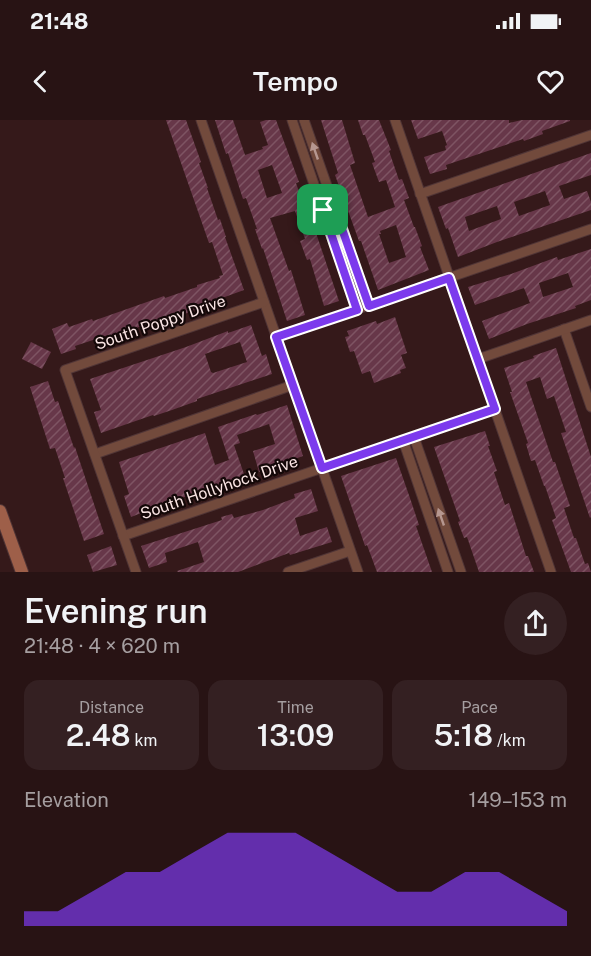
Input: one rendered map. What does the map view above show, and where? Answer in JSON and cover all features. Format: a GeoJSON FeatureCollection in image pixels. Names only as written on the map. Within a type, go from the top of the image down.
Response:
{"type":"FeatureCollection","features":[{"type":"Feature","properties":{"kind":"main road"},"geometry":{"type":"LineString","coordinates":[[0,511],[22,572]]}},
{"type":"Feature","properties":{"kind":"street"},"geometry":{"type":"LineString","coordinates":[[201,120],[358,572]]}},
{"type":"Feature","properties":{"kind":"street"},"geometry":{"type":"LineString","coordinates":[[395,120],[551,572]]}},
{"type":"Feature","properties":{"kind":"street"},"geometry":{"type":"LineString","coordinates":[[357,310],[293,124],[305,122],[369,306]]}},
{"type":"Feature","properties":{"kind":"street"},"geometry":{"type":"LineString","coordinates":[[420,194],[591,135]]}},
{"type":"Feature","properties":{"kind":"street"},"geometry":{"type":"LineString","coordinates":[[323,210],[334,206]]}},
{"type":"Feature","properties":{"kind":"street"},"geometry":{"type":"LineString","coordinates":[[276,337],[591,229]]}},
{"type":"Feature","properties":{"kind":"street","name":"South Poppy Drive"},"geometry":{"type":"LineString","coordinates":[[95,454],[65,370],[264,303]]}},
{"type":"Feature","properties":{"kind":"street"},"geometry":{"type":"LineString","coordinates":[[478,359],[591,320]]}},
{"type":"Feature","properties":{"kind":"street"},"geometry":{"type":"LineString","coordinates":[[564,330],[591,407]]}},
{"type":"Feature","properties":{"kind":"street"},"geometry":{"type":"LineString","coordinates":[[136,572],[95,454],[293,385]]}},
{"type":"Feature","properties":{"kind":"street","name":"South Hollyhock Drive"},"geometry":{"type":"LineString","coordinates":[[123,536],[495,409]]}},
{"type":"Feature","properties":{"kind":"street"},"geometry":{"type":"LineString","coordinates":[[414,436],[461,572]]}},
{"type":"Feature","properties":{"kind":"street"},"geometry":{"type":"LineString","coordinates":[[403,440],[448,572]]}},
{"type":"Feature","properties":{"kind":"street"},"geometry":{"type":"LineString","coordinates":[[288,572],[350,551]]}},
{"type":"Feature","properties":{"kind":"building"},"geometry":{"type":"Polygon","coordinates":[[[166,120],[186,120],[201,162],[199,163],[207,188],[244,290],[182,315],[181,313],[109,337],[108,335],[75,346],[76,349],[61,354],[52,329],[67,323],[69,327],[92,319],[93,321],[197,287],[197,285],[223,275],[212,242],[209,243],[166,120]]]}},
{"type":"Feature","properties":{"kind":"building"},"geometry":{"type":"Polygon","coordinates":[[[215,120],[233,120],[245,155],[268,145],[260,122],[276,120],[299,182],[296,183],[306,212],[311,210],[317,229],[315,230],[339,301],[324,306],[310,259],[307,260],[300,241],[305,239],[295,211],[270,218],[289,271],[291,270],[305,315],[287,321],[246,198],[243,199],[228,153],[226,154],[215,120]],[[272,165],[258,170],[267,198],[282,193],[272,165]]]}},
{"type":"Feature","properties":{"kind":"building"},"geometry":{"type":"Polygon","coordinates":[[[321,120],[342,120],[355,163],[350,165],[368,217],[395,207],[386,180],[379,182],[372,163],[375,162],[358,120],[379,120],[391,150],[389,151],[399,180],[402,179],[409,198],[404,200],[429,270],[378,290],[335,175],[338,173],[321,120]],[[396,225],[380,231],[389,263],[406,257],[396,225]]]}},
{"type":"Feature","properties":{"kind":"building"},"geometry":{"type":"Polygon","coordinates":[[[411,120],[509,120],[509,123],[522,120],[570,121],[542,131],[543,134],[524,141],[523,139],[446,165],[447,169],[430,174],[424,157],[446,150],[447,145],[442,131],[418,139],[411,120]]]}},
{"type":"Feature","properties":{"kind":"building"},"geometry":{"type":"Polygon","coordinates":[[[591,153],[591,175],[559,186],[564,199],[587,191],[591,210],[458,257],[438,207],[591,153]],[[545,191],[514,202],[519,216],[550,205],[545,191]],[[497,206],[465,217],[469,231],[501,219],[497,206]]]}},
{"type":"Feature","properties":{"kind":"building"},"geometry":{"type":"Polygon","coordinates":[[[591,249],[591,300],[575,306],[576,308],[489,339],[482,321],[530,303],[524,288],[475,305],[468,287],[557,257],[558,260],[591,249]],[[568,273],[539,283],[543,297],[573,287],[568,273]]]}},
{"type":"Feature","properties":{"kind":"building"},"geometry":{"type":"Polygon","coordinates":[[[395,317],[407,353],[401,355],[406,368],[400,370],[401,373],[374,383],[370,371],[362,374],[354,351],[350,352],[345,337],[349,336],[347,331],[395,317]]]}},
{"type":"Feature","properties":{"kind":"building"},"geometry":{"type":"Polygon","coordinates":[[[251,325],[262,356],[266,354],[272,374],[101,433],[94,412],[101,410],[90,379],[228,331],[228,333],[251,325]],[[240,342],[205,354],[213,373],[247,362],[240,342]]]}},
{"type":"Feature","properties":{"kind":"building"},"geometry":{"type":"Polygon","coordinates":[[[31,342],[51,352],[42,369],[22,359],[31,342]]]}},
{"type":"Feature","properties":{"kind":"building"},"geometry":{"type":"Polygon","coordinates":[[[556,348],[591,457],[590,518],[561,433],[566,432],[554,396],[547,399],[540,377],[526,382],[570,506],[564,508],[574,538],[591,572],[571,572],[552,520],[556,518],[545,486],[535,460],[531,461],[526,444],[528,443],[504,368],[556,348]]]}},
{"type":"Feature","properties":{"kind":"building"},"geometry":{"type":"Polygon","coordinates":[[[48,381],[75,447],[104,534],[84,541],[55,448],[50,449],[30,387],[48,381]]]}},
{"type":"Feature","properties":{"kind":"building"},"geometry":{"type":"Polygon","coordinates":[[[287,405],[303,456],[259,472],[253,451],[275,444],[269,424],[237,435],[240,443],[234,445],[245,477],[148,509],[131,517],[124,496],[129,494],[119,462],[205,433],[215,465],[229,460],[218,427],[287,405]]]}},
{"type":"Feature","properties":{"kind":"building"},"geometry":{"type":"Polygon","coordinates":[[[485,431],[497,471],[494,472],[505,505],[509,503],[526,556],[534,572],[479,572],[467,537],[464,538],[458,522],[460,521],[434,447],[485,431]]]}},
{"type":"Feature","properties":{"kind":"building"},"geometry":{"type":"Polygon","coordinates":[[[396,458],[432,572],[377,572],[367,545],[365,546],[341,476],[396,458]]]}},
{"type":"Feature","properties":{"kind":"building"},"geometry":{"type":"Polygon","coordinates":[[[311,489],[318,511],[295,518],[300,536],[327,527],[332,542],[290,555],[289,553],[238,572],[178,572],[204,562],[198,542],[165,553],[167,562],[149,568],[141,546],[222,520],[221,517],[232,514],[234,518],[263,510],[295,498],[294,494],[311,489]]]}},
{"type":"Feature","properties":{"kind":"building"},"geometry":{"type":"Polygon","coordinates":[[[111,546],[117,565],[93,572],[87,555],[111,546]]]}},
{"type":"Feature","properties":{"kind":"route"},"geometry":{"type":"LineString","coordinates":[[334,206],[369,306],[449,278],[495,409],[322,468],[276,337],[357,310],[323,210],[334,206]]}}]}
